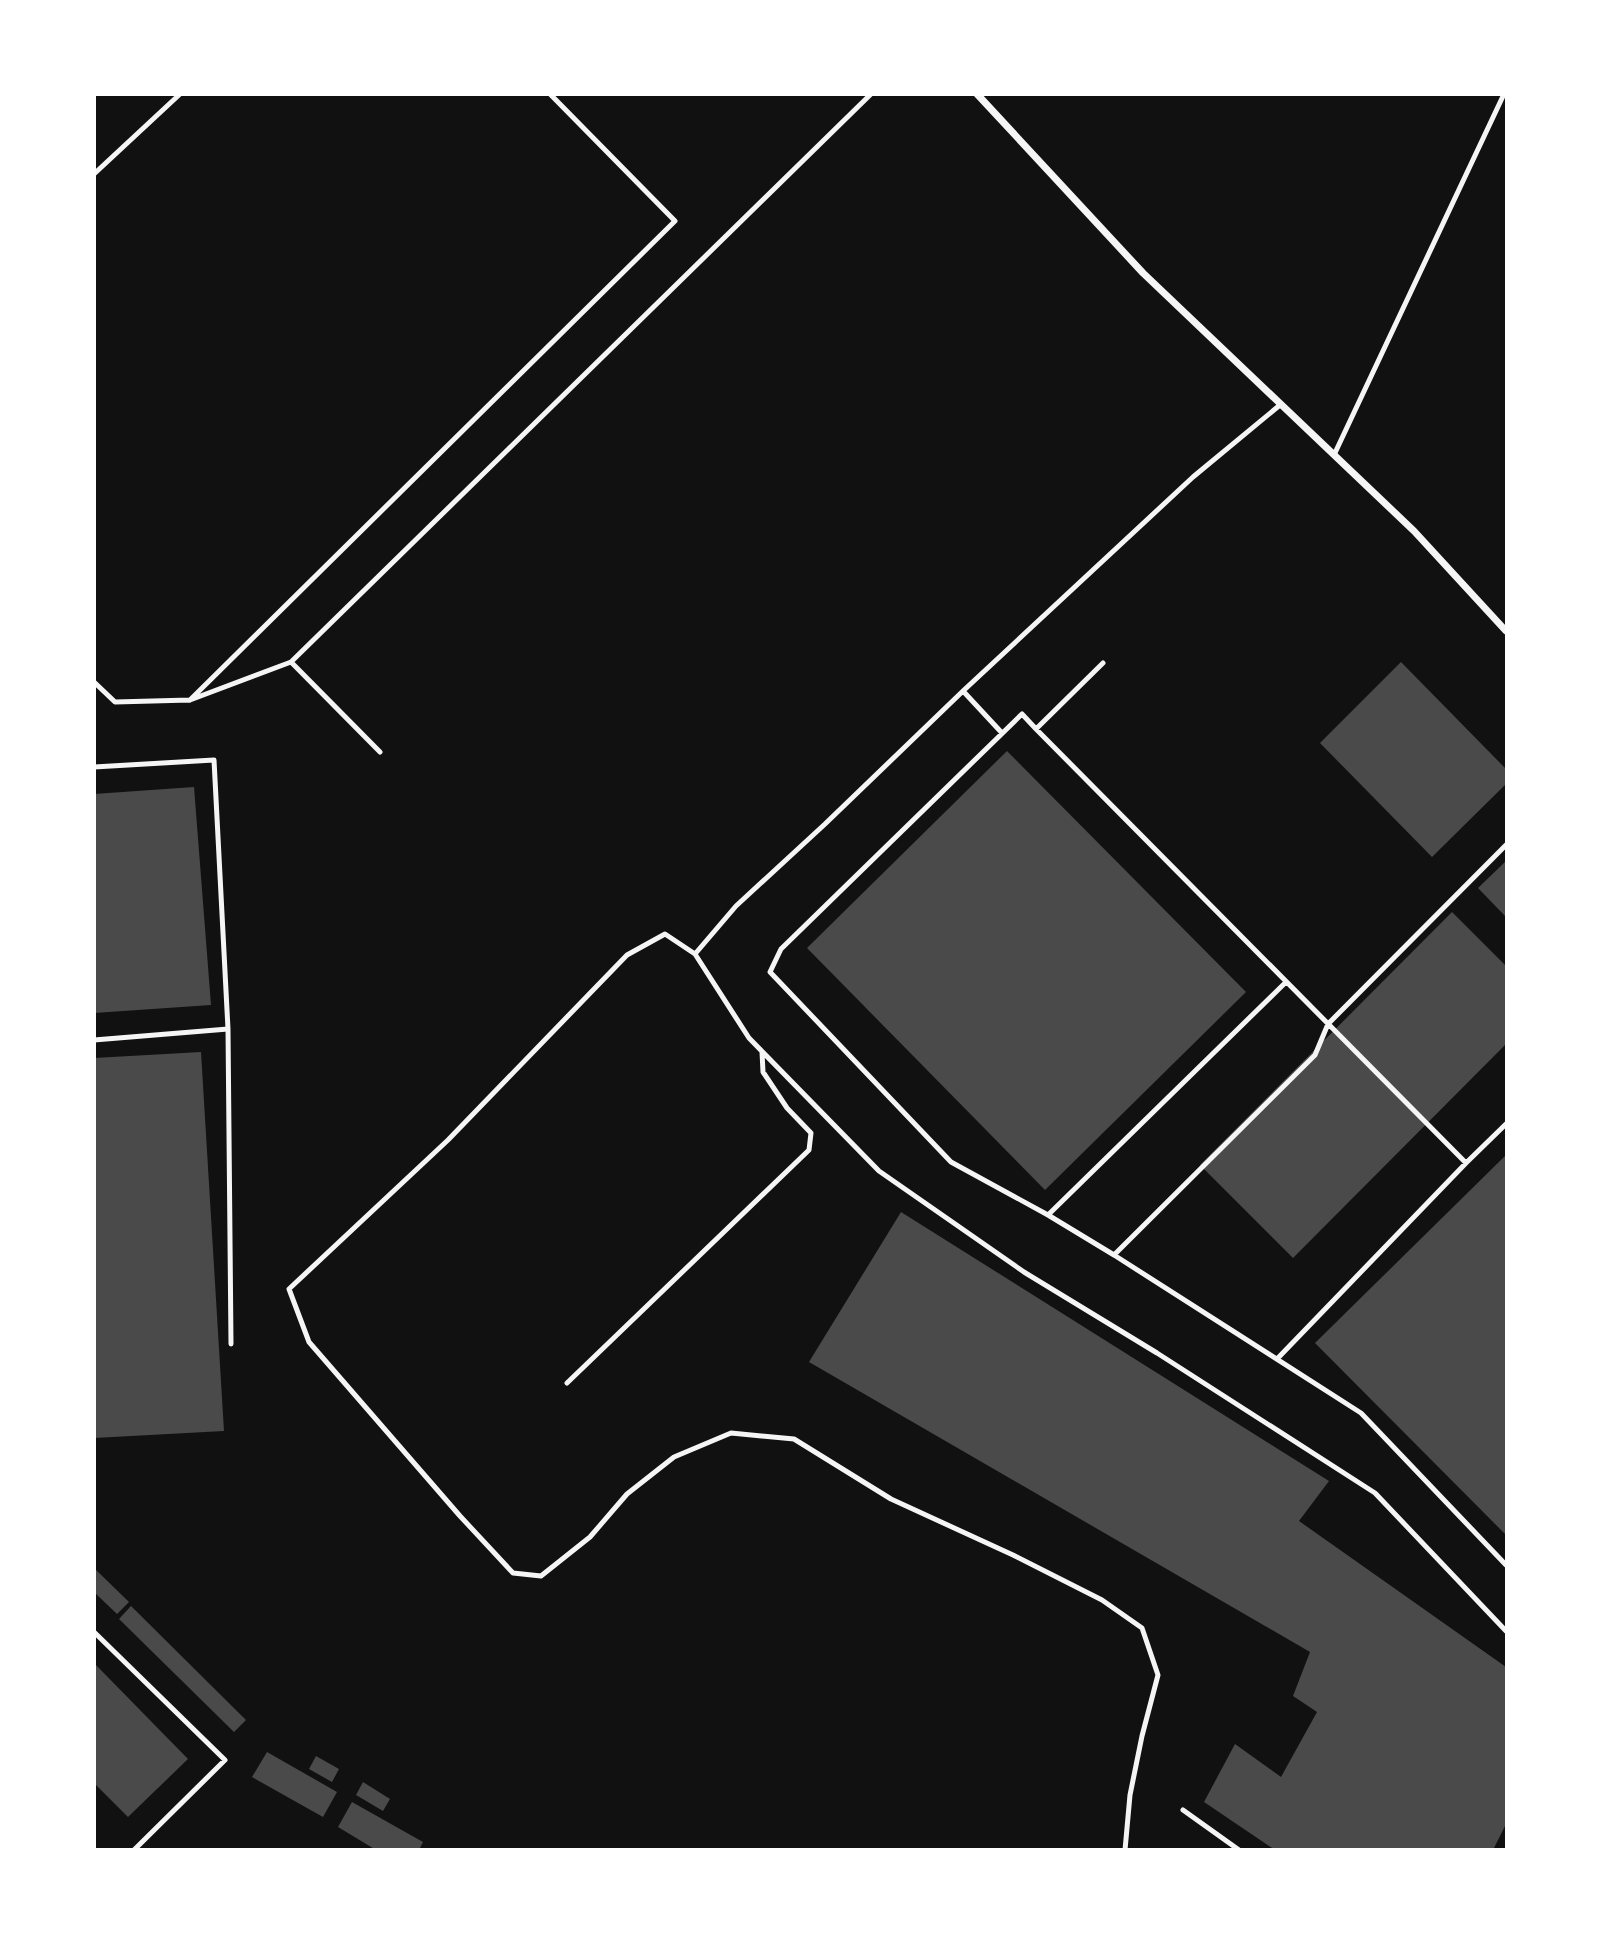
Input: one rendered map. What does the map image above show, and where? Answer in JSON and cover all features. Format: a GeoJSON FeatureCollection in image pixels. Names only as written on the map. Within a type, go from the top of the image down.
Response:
{"type":"FeatureCollection","features":[{"type":"Feature","properties":{"kind":"street"},"geometry":{"type":"LineString","coordinates":[[977,94],[1143,274],[1414,531],[1507,631]]}},
{"type":"Feature","properties":{"kind":"lane"},"geometry":{"type":"LineString","coordinates":[[94,174],[180,94]]}},
{"type":"Feature","properties":{"kind":"lane"},"geometry":{"type":"LineString","coordinates":[[190,700],[675,221],[550,94]]}},
{"type":"Feature","properties":{"kind":"lane"},"geometry":{"type":"LineString","coordinates":[[94,682],[115,702],[190,700],[291,662],[871,94]]}},
{"type":"Feature","properties":{"kind":"lane"},"geometry":{"type":"LineString","coordinates":[[1334,455],[1504,94]]}},
{"type":"Feature","properties":{"kind":"lane"},"geometry":{"type":"LineString","coordinates":[[695,954],[736,906],[835,815],[962,691],[1193,477],[1280,405]]}},
{"type":"Feature","properties":{"kind":"lane"},"geometry":{"type":"LineString","coordinates":[[291,662],[380,752]]}},
{"type":"Feature","properties":{"kind":"lane"},"geometry":{"type":"LineString","coordinates":[[1036,729],[1103,663]]}},
{"type":"Feature","properties":{"kind":"lane"},"geometry":{"type":"LineString","coordinates":[[962,691],[1002,733]]}},
{"type":"Feature","properties":{"kind":"lane"},"geometry":{"type":"LineString","coordinates":[[1466,1163],[1022,715],[781,949],[770,972],[951,1162],[1114,1255],[1361,1413],[1507,1565]]}},
{"type":"Feature","properties":{"kind":"lane"},"geometry":{"type":"LineString","coordinates":[[94,767],[214,760],[228,1029],[231,1344]]}},
{"type":"Feature","properties":{"kind":"lane"},"geometry":{"type":"LineString","coordinates":[[1114,1255],[1315,1055],[1328,1024],[1507,845]]}},
{"type":"Feature","properties":{"kind":"lane"},"geometry":{"type":"LineString","coordinates":[[1125,1850],[1130,1795],[1158,1675],[1142,1628],[1102,1600],[1013,1555],[891,1499],[794,1439],[731,1433],[674,1457],[626,1494],[590,1537],[541,1576],[513,1573],[309,1342],[289,1289],[448,1140],[627,956],[665,934],[695,954],[749,1038],[879,1171],[1024,1272],[1157,1353],[1375,1493],[1507,1631]]}},
{"type":"Feature","properties":{"kind":"lane"},"geometry":{"type":"LineString","coordinates":[[1048,1215],[1286,982]]}},
{"type":"Feature","properties":{"kind":"lane"},"geometry":{"type":"LineString","coordinates":[[94,1040],[228,1029]]}},
{"type":"Feature","properties":{"kind":"lane"},"geometry":{"type":"LineString","coordinates":[[567,1383],[809,1150],[811,1133],[787,1108],[763,1072],[762,1052]]}},
{"type":"Feature","properties":{"kind":"lane"},"geometry":{"type":"LineString","coordinates":[[1277,1359],[1507,1124]]}},
{"type":"Feature","properties":{"kind":"lane"},"geometry":{"type":"LineString","coordinates":[[94,1633],[225,1760],[134,1850]]}},
{"type":"Feature","properties":{"kind":"lane"},"geometry":{"type":"LineString","coordinates":[[1183,1810],[1240,1850]]}},
{"type":"Feature","properties":{"kind":"building"},"geometry":{"type":"Polygon","coordinates":[[[1401,662],[1506,769],[1506,784],[1432,857],[1320,743],[1401,662]]]}},
{"type":"Feature","properties":{"kind":"building"},"geometry":{"type":"Polygon","coordinates":[[[1007,751],[1246,992],[1045,1190],[807,948],[1007,751]]]}},
{"type":"Feature","properties":{"kind":"building"},"geometry":{"type":"Polygon","coordinates":[[[194,787],[211,1005],[94,1013],[94,794],[194,787]]]}},
{"type":"Feature","properties":{"kind":"building"},"geometry":{"type":"Polygon","coordinates":[[[1506,861],[1506,917],[1478,888],[1506,861]]]}},
{"type":"Feature","properties":{"kind":"building"},"geometry":{"type":"Polygon","coordinates":[[[1452,912],[1506,966],[1506,1044],[1293,1258],[1200,1165],[1452,912]]]}},
{"type":"Feature","properties":{"kind":"building"},"geometry":{"type":"Polygon","coordinates":[[[201,1052],[224,1431],[94,1438],[94,1058],[201,1052]]]}},
{"type":"Feature","properties":{"kind":"building"},"geometry":{"type":"Polygon","coordinates":[[[1506,1155],[1506,1535],[1315,1343],[1506,1155]]]}},
{"type":"Feature","properties":{"kind":"building"},"geometry":{"type":"Polygon","coordinates":[[[901,1212],[1329,1481],[1299,1521],[1506,1667],[1506,1824],[1493,1850],[1275,1850],[1204,1802],[1235,1744],[1281,1777],[1317,1712],[1293,1696],[1310,1652],[809,1362],[901,1212]]]}},
{"type":"Feature","properties":{"kind":"building"},"geometry":{"type":"Polygon","coordinates":[[[94,1568],[129,1602],[117,1614],[94,1592],[94,1568]]]}},
{"type":"Feature","properties":{"kind":"building"},"geometry":{"type":"Polygon","coordinates":[[[131,1606],[246,1720],[234,1732],[119,1619],[131,1606]]]}},
{"type":"Feature","properties":{"kind":"building"},"geometry":{"type":"Polygon","coordinates":[[[94,1663],[188,1759],[128,1817],[94,1783],[94,1663]]]}},
{"type":"Feature","properties":{"kind":"building"},"geometry":{"type":"Polygon","coordinates":[[[267,1752],[337,1792],[323,1817],[252,1777],[267,1752]]]}},
{"type":"Feature","properties":{"kind":"building"},"geometry":{"type":"Polygon","coordinates":[[[316,1756],[339,1769],[332,1782],[309,1769],[316,1756]]]}},
{"type":"Feature","properties":{"kind":"building"},"geometry":{"type":"Polygon","coordinates":[[[363,1782],[390,1799],[383,1811],[356,1795],[363,1782]]]}},
{"type":"Feature","properties":{"kind":"building"},"geometry":{"type":"Polygon","coordinates":[[[352,1802],[423,1842],[419,1850],[376,1850],[338,1827],[352,1802]]]}}]}
